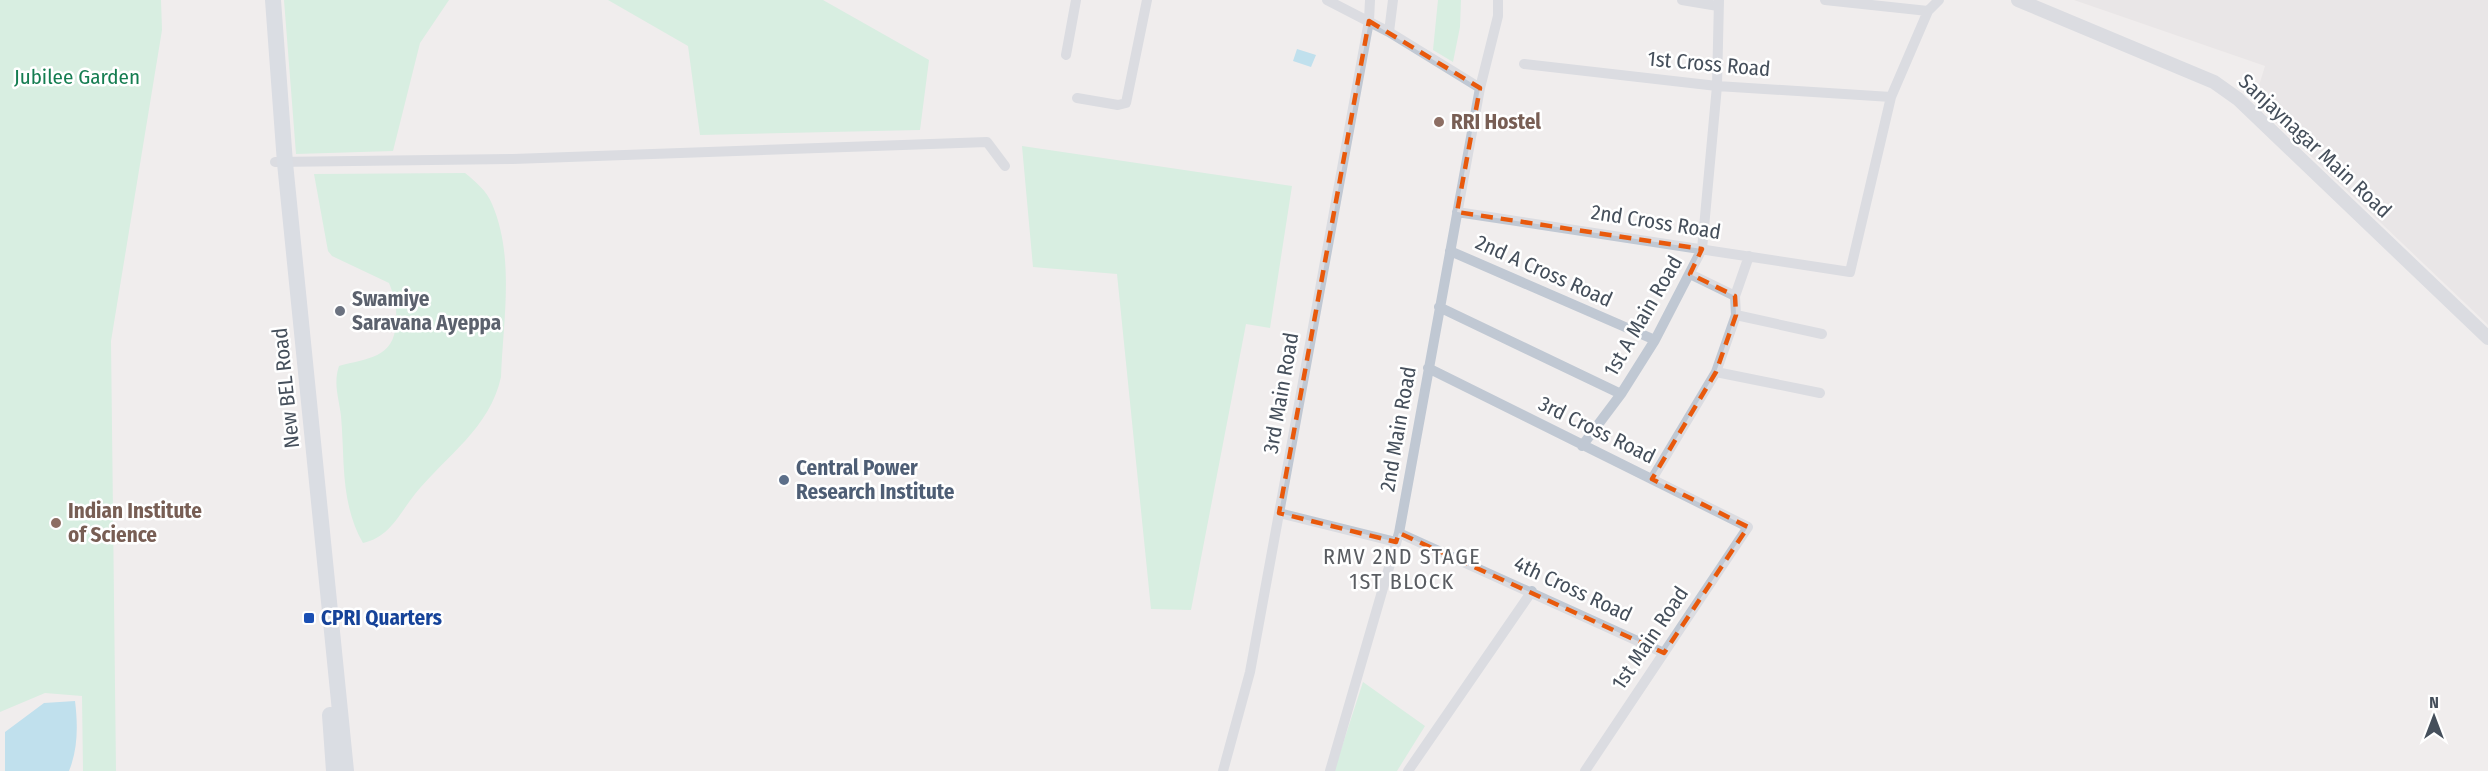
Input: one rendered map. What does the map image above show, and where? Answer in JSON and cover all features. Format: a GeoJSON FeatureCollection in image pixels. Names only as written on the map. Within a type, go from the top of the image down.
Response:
{"type":"FeatureCollection","features":[{"type":"Feature","properties":{"kind":"main road","name":"New BEL Road"},"geometry":{"type":"LineString","coordinates":[[264,0],[296,323],[334,771]]}},
{"type":"Feature","properties":{"kind":"main road","name":"New BEL Road"},"geometry":{"type":"LineString","coordinates":[[273,0],[280,162],[346,771]]}},
{"type":"Feature","properties":{"kind":"street"},"geometry":{"type":"LineString","coordinates":[[1066,55],[1076,0]]}},
{"type":"Feature","properties":{"kind":"street"},"geometry":{"type":"LineString","coordinates":[[1077,98],[1118,105],[1126,103],[1147,0]]}},
{"type":"Feature","properties":{"kind":"street"},"geometry":{"type":"LineString","coordinates":[[1327,0],[1389,32],[1480,88]]}},
{"type":"Feature","properties":{"kind":"street","name":"3rd Main Road"},"geometry":{"type":"LineString","coordinates":[[1223,771],[1250,672],[1369,21],[1370,0]]}},
{"type":"Feature","properties":{"kind":"street"},"geometry":{"type":"LineString","coordinates":[[1389,32],[1393,0]]}},
{"type":"Feature","properties":{"kind":"street","name":"2nd Main Road"},"geometry":{"type":"LineString","coordinates":[[1330,771],[1397,537],[1480,88],[1498,16],[1498,0]]}},
{"type":"Feature","properties":{"kind":"street"},"geometry":{"type":"LineString","coordinates":[[1682,0],[1719,3],[1717,86]]}},
{"type":"Feature","properties":{"kind":"street"},"geometry":{"type":"LineString","coordinates":[[1825,0],[1928,11]]}},
{"type":"Feature","properties":{"kind":"street"},"geometry":{"type":"LineString","coordinates":[[1891,97],[1928,11],[1939,0]]}},
{"type":"Feature","properties":{"kind":"street","name":"Sanjaynagar Main Road"},"geometry":{"type":"LineString","coordinates":[[2018,0],[2214,82],[2238,99],[2488,338]]}},
{"type":"Feature","properties":{"kind":"street","name":"1st Cross Road"},"geometry":{"type":"LineString","coordinates":[[1524,64],[1717,86],[1891,97]]}},
{"type":"Feature","properties":{"kind":"street","name":"1st A Main Road"},"geometry":{"type":"LineString","coordinates":[[1582,446],[1621,394],[1655,340],[1665,316],[1702,249],[1717,86]]}},
{"type":"Feature","properties":{"kind":"street","name":"2nd Cross Road"},"geometry":{"type":"LineString","coordinates":[[1457,212],[1850,272],[1891,97]]}},
{"type":"Feature","properties":{"kind":"street"},"geometry":{"type":"LineString","coordinates":[[280,162],[513,159],[987,142],[1005,166]]}},
{"type":"Feature","properties":{"kind":"street","name":"2nd A Cross Road"},"geometry":{"type":"LineString","coordinates":[[1450,251],[1655,340]]}},
{"type":"Feature","properties":{"kind":"street"},"geometry":{"type":"LineString","coordinates":[[1652,479],[1716,372],[1736,315],[1735,296],[1749,256]]}},
{"type":"Feature","properties":{"kind":"street"},"geometry":{"type":"LineString","coordinates":[[1690,274],[1735,296]]}},
{"type":"Feature","properties":{"kind":"street"},"geometry":{"type":"LineString","coordinates":[[1440,307],[1621,394]]}},
{"type":"Feature","properties":{"kind":"street"},"geometry":{"type":"LineString","coordinates":[[1736,315],[1822,334]]}},
{"type":"Feature","properties":{"kind":"street","name":"3rd Cross Road"},"geometry":{"type":"LineString","coordinates":[[1428,368],[1748,527]]}},
{"type":"Feature","properties":{"kind":"street"},"geometry":{"type":"LineString","coordinates":[[1716,372],[1820,393]]}},
{"type":"Feature","properties":{"kind":"street","name":"4th Cross Road"},"geometry":{"type":"LineString","coordinates":[[1279,513],[1397,537],[1532,591],[1664,653]]}},
{"type":"Feature","properties":{"kind":"street","name":"1st Main Road"},"geometry":{"type":"LineString","coordinates":[[1585,771],[1748,527]]}},
{"type":"Feature","properties":{"kind":"street"},"geometry":{"type":"LineString","coordinates":[[1408,771],[1532,591]]}},
{"type":"Feature","properties":{"kind":"highlighted area"},"geometry":{"type":"Polygon","coordinates":[[[1369,21],[1480,88],[1457,212],[1702,249],[1690,274],[1735,296],[1736,315],[1716,372],[1652,479],[1748,527],[1664,653],[1399,533],[1396,542],[1279,513],[1369,21]]]}},
{"type":"Feature","properties":{"kind":"shaded area"},"geometry":{"type":"Polygon","coordinates":[[[2074,0],[2488,0],[2488,325],[2254,102],[2265,66],[2074,0]]]}},
{"type":"Feature","properties":{"kind":"green space","name":"Jubilee Garden"},"geometry":{"type":"Polygon","coordinates":[[[0,0],[161,0],[162,30],[111,341],[116,771],[83,771],[82,696],[45,693],[0,712],[0,0]]]}},
{"type":"Feature","properties":{"kind":"green space"},"geometry":{"type":"Polygon","coordinates":[[[284,0],[449,0],[420,43],[393,151],[296,154],[284,0]]]}},
{"type":"Feature","properties":{"kind":"green space"},"geometry":{"type":"Polygon","coordinates":[[[608,0],[823,0],[929,60],[920,130],[700,135],[688,46],[608,0]]]}},
{"type":"Feature","properties":{"kind":"green space"},"geometry":{"type":"Polygon","coordinates":[[[1438,0],[1461,0],[1460,27],[1453,62],[1433,50],[1438,0]]]}},
{"type":"Feature","properties":{"kind":"green space"},"geometry":{"type":"Polygon","coordinates":[[[1022,146],[1292,186],[1270,328],[1246,324],[1191,610],[1151,609],[1117,274],[1033,267],[1022,146]]]}},
{"type":"Feature","properties":{"kind":"green space"},"geometry":{"type":"Polygon","coordinates":[[[465,173],[490,199],[499,224],[503,246],[506,289],[501,377],[487,411],[466,440],[427,480],[387,530],[380,536],[363,543],[350,512],[347,497],[341,416],[336,385],[337,373],[339,366],[377,355],[390,344],[396,323],[396,308],[389,283],[332,256],[328,251],[314,174],[465,173]]]}},
{"type":"Feature","properties":{"kind":"green space"},"geometry":{"type":"Polygon","coordinates":[[[1363,682],[1425,726],[1397,771],[1334,771],[1363,682]]]}},
{"type":"Feature","properties":{"kind":"water"},"geometry":{"type":"Polygon","coordinates":[[[1297,49],[1316,55],[1311,67],[1293,61],[1297,49]]]}},
{"type":"Feature","properties":{"kind":"water"},"geometry":{"type":"Polygon","coordinates":[[[75,701],[76,737],[69,771],[5,771],[5,732],[44,703],[75,701]]]}},
{"type":"Feature","properties":{"kind":"place","name":"RRI Hostel"},"geometry":{"type":"Point","coordinates":[1439,122]}},
{"type":"Feature","properties":{"kind":"place","name":"Swamiye Saravana Ayeppa"},"geometry":{"type":"Point","coordinates":[340,311]}},
{"type":"Feature","properties":{"kind":"place","name":"Central Power Research Institute"},"geometry":{"type":"Point","coordinates":[784,480]}},
{"type":"Feature","properties":{"kind":"place","name":"Indian Institute of Science"},"geometry":{"type":"Point","coordinates":[56,523]}},
{"type":"Feature","properties":{"kind":"place","name":"CPRI Quarters"},"geometry":{"type":"Point","coordinates":[309,618]}},
{"type":"Feature","properties":{"kind":"district","name":"RMV 2ND STAGE 1ST BLOCK"},"geometry":{"type":"Point","coordinates":[1402,568]}}]}
